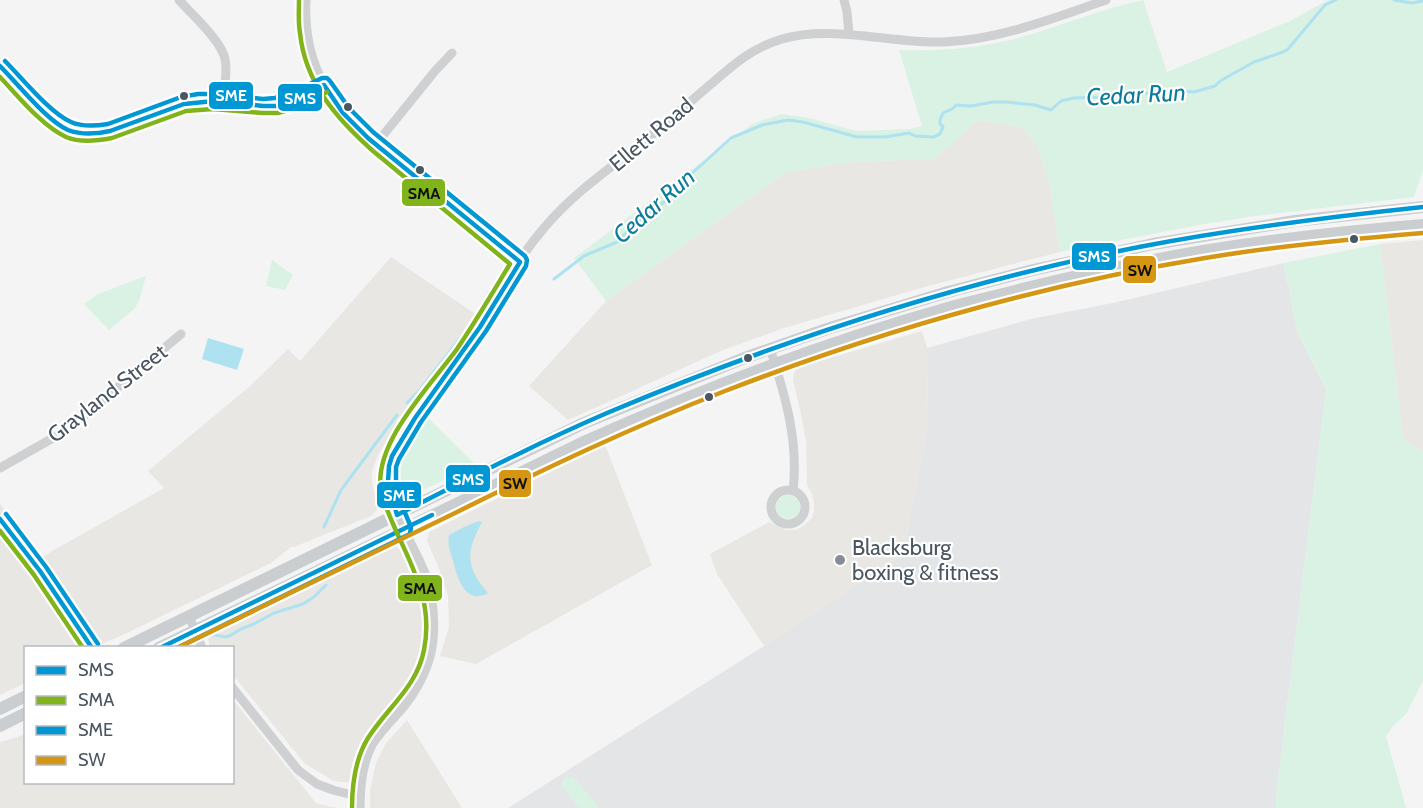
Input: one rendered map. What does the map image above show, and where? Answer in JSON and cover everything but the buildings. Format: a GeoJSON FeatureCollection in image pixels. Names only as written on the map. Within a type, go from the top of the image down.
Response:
{"type":"FeatureCollection","features":[{"type":"Feature","properties":{"kind":"main road"},"geometry":{"type":"LineString","coordinates":[[128,646],[584,423],[770,348],[948,292],[1033,270],[1153,244],[1295,221],[1423,207]]}},
{"type":"Feature","properties":{"kind":"main road"},"geometry":{"type":"LineString","coordinates":[[1295,221],[1296,237]]}},
{"type":"Feature","properties":{"kind":"main road"},"geometry":{"type":"LineString","coordinates":[[163,646],[531,466],[640,416],[775,364],[942,310],[1132,264],[1296,237],[1423,225]]}},
{"type":"Feature","properties":{"kind":"main road"},"geometry":{"type":"LineString","coordinates":[[0,708],[24,697]]}},
{"type":"Feature","properties":{"kind":"main road"},"geometry":{"type":"LineString","coordinates":[[0,726],[24,714]]}},
{"type":"Feature","properties":{"kind":"street"},"geometry":{"type":"LineString","coordinates":[[179,0],[215,39],[224,54],[226,69],[223,101]]}},
{"type":"Feature","properties":{"kind":"street"},"geometry":{"type":"LineString","coordinates":[[306,0],[308,43],[315,68],[343,113],[376,144],[520,262]]}},
{"type":"Feature","properties":{"kind":"street"},"geometry":{"type":"LineString","coordinates":[[844,0],[848,12],[849,34]]}},
{"type":"Feature","properties":{"kind":"street","name":"Ellett Road"},"geometry":{"type":"LineString","coordinates":[[360,808],[364,767],[372,745],[415,690],[427,666],[433,642],[432,596],[422,566],[398,514],[388,482],[392,456],[415,418],[480,327],[543,228],[574,197],[654,134],[739,60],[761,46],[788,37],[816,34],[849,34],[920,42],[959,41],[1033,24],[1106,0]]}},
{"type":"Feature","properties":{"kind":"street"},"geometry":{"type":"LineString","coordinates":[[376,144],[452,53]]}},
{"type":"Feature","properties":{"kind":"street"},"geometry":{"type":"LineString","coordinates":[[0,66],[52,120],[69,130],[81,133],[100,134],[184,104],[202,101],[223,101],[270,107],[281,105],[324,85]]}},
{"type":"Feature","properties":{"kind":"street","name":"Grayland Street"},"geometry":{"type":"LineString","coordinates":[[0,468],[78,422],[181,334]]}},
{"type":"Feature","properties":{"kind":"street"},"geometry":{"type":"LineString","coordinates":[[770,348],[793,434],[795,458],[793,490]]}},
{"type":"Feature","properties":{"kind":"street"},"geometry":{"type":"LineString","coordinates":[[0,519],[91,646]]}},
{"type":"Feature","properties":{"kind":"street"},"geometry":{"type":"LineString","coordinates":[[189,616],[201,646]]}},
{"type":"Feature","properties":{"kind":"street"},"geometry":{"type":"LineString","coordinates":[[234,690],[298,770],[317,784],[360,796]]}},
{"type":"Feature","properties":{"kind":"shaded area"},"geometry":{"type":"Polygon","coordinates":[[[977,120],[1022,127],[1038,147],[1050,186],[1060,252],[928,286],[781,329],[723,350],[568,420],[529,386],[606,301],[786,172],[852,162],[934,160],[977,120]]]}},
{"type":"Feature","properties":{"kind":"shaded area"},"geometry":{"type":"Polygon","coordinates":[[[1423,240],[1423,452],[1403,439],[1380,244],[1423,240]]]}},
{"type":"Feature","properties":{"kind":"shaded area"},"geometry":{"type":"Polygon","coordinates":[[[391,257],[477,315],[378,455],[372,472],[377,509],[371,516],[291,547],[271,563],[97,646],[24,646],[24,683],[0,695],[0,504],[40,558],[164,488],[148,471],[249,387],[288,349],[300,361],[391,257]]]}},
{"type":"Feature","properties":{"kind":"shaded area"},"geometry":{"type":"Polygon","coordinates":[[[1284,263],[1297,331],[1326,389],[1276,808],[508,808],[764,646],[903,554],[928,423],[927,348],[1031,319],[1113,303],[1284,263]]]}},
{"type":"Feature","properties":{"kind":"shaded area"},"geometry":{"type":"Polygon","coordinates":[[[922,331],[927,348],[928,423],[903,554],[764,646],[717,574],[710,554],[769,522],[786,530],[796,530],[812,518],[814,503],[807,485],[806,441],[793,380],[794,372],[799,367],[922,331]]]}},
{"type":"Feature","properties":{"kind":"shaded area"},"geometry":{"type":"Polygon","coordinates":[[[605,445],[652,565],[476,664],[440,656],[449,627],[448,596],[427,541],[429,532],[605,445]]]}},
{"type":"Feature","properties":{"kind":"shaded area"},"geometry":{"type":"Polygon","coordinates":[[[389,546],[402,551],[424,601],[425,632],[421,650],[405,688],[372,727],[358,757],[352,783],[334,781],[305,764],[234,676],[234,646],[210,646],[208,638],[216,630],[389,546]]]}},
{"type":"Feature","properties":{"kind":"shaded area"},"geometry":{"type":"Polygon","coordinates":[[[234,701],[316,803],[337,808],[0,808],[0,742],[24,734],[24,784],[234,784],[234,701]]]}},
{"type":"Feature","properties":{"kind":"shaded area"},"geometry":{"type":"Polygon","coordinates":[[[407,720],[462,808],[370,808],[370,790],[376,763],[386,743],[407,720]]]}},
{"type":"Feature","properties":{"kind":"green space"},"geometry":{"type":"Polygon","coordinates":[[[1143,0],[1167,72],[1290,21],[1328,0],[1423,0],[1423,170],[1414,197],[1248,217],[1060,252],[1050,186],[1038,147],[1022,127],[977,120],[934,160],[852,162],[786,172],[606,301],[574,258],[754,123],[782,114],[809,118],[856,131],[910,129],[922,126],[899,50],[957,49],[1000,42],[1143,0]]]}},
{"type":"Feature","properties":{"kind":"green space"},"geometry":{"type":"Polygon","coordinates":[[[1380,244],[1403,439],[1423,452],[1423,681],[1406,714],[1386,736],[1406,808],[1276,808],[1326,389],[1297,331],[1284,263],[1380,244]]]}},
{"type":"Feature","properties":{"kind":"green space"},"geometry":{"type":"Polygon","coordinates":[[[272,260],[293,275],[285,290],[266,286],[272,260]]]}},
{"type":"Feature","properties":{"kind":"green space"},"geometry":{"type":"Polygon","coordinates":[[[146,276],[135,308],[109,330],[84,304],[98,294],[146,276]]]}},
{"type":"Feature","properties":{"kind":"green space"},"geometry":{"type":"Polygon","coordinates":[[[427,417],[476,465],[419,492],[412,492],[402,485],[399,460],[427,417]]]}},
{"type":"Feature","properties":{"kind":"green space"},"geometry":{"type":"Polygon","coordinates":[[[788,495],[797,498],[800,507],[797,516],[788,519],[779,516],[776,507],[779,498],[788,495]]]}},
{"type":"Feature","properties":{"kind":"green space"},"geometry":{"type":"Polygon","coordinates":[[[573,776],[600,808],[579,808],[561,786],[564,778],[573,776]]]}},
{"type":"Feature","properties":{"kind":"water"},"geometry":{"type":"Polygon","coordinates":[[[208,338],[244,349],[237,370],[202,359],[208,338]]]}},
{"type":"Feature","properties":{"kind":"water"},"geometry":{"type":"Polygon","coordinates":[[[479,521],[482,522],[473,542],[470,559],[475,575],[488,593],[474,596],[464,589],[458,577],[449,546],[449,535],[479,521]]]}},
{"type":"Feature","properties":{"kind":"waterway","name":"Cedar Run"},"geometry":{"type":"LineString","coordinates":[[554,279],[584,256],[617,242],[635,224],[664,202],[731,138],[762,125],[788,120],[857,137],[885,137],[909,133],[915,136],[933,137],[940,134],[943,127],[940,124],[943,113],[956,105],[971,106],[1007,102],[1035,105],[1051,110],[1061,101],[1074,98],[1101,97],[1128,92],[1159,94],[1165,92],[1173,95],[1180,91],[1194,92],[1215,86],[1254,62],[1288,49],[1325,5],[1336,0]]}},
{"type":"Feature","properties":{"kind":"waterway","name":"Cedar Run"},"geometry":{"type":"LineString","coordinates":[[1394,0],[1412,3],[1423,1]]}},
{"type":"Feature","properties":{"kind":"waterway","name":"Cedar Run"},"geometry":{"type":"LineString","coordinates":[[478,313],[489,292]]}},
{"type":"Feature","properties":{"kind":"waterway","name":"Cedar Run"},"geometry":{"type":"LineString","coordinates":[[407,403],[468,328]]}},
{"type":"Feature","properties":{"kind":"waterway","name":"Cedar Run"},"geometry":{"type":"LineString","coordinates":[[324,527],[341,490],[397,415]]}},
{"type":"Feature","properties":{"kind":"waterway","name":"Cedar Run"},"geometry":{"type":"LineString","coordinates":[[214,635],[226,637],[274,613],[303,604],[326,585]]}},
{"type":"Feature","properties":{"kind":"transit line","name":"SMA"},"geometry":{"type":"LineString","coordinates":[[299,0],[299,29],[308,68],[335,113],[373,151],[510,264],[457,349],[406,415],[386,453],[381,472],[381,490],[421,589],[426,634],[424,650],[415,675],[368,738],[360,754],[354,781],[352,808]]}},
{"type":"Feature","properties":{"kind":"transit line","name":"SME"},"geometry":{"type":"LineString","coordinates":[[5,61],[54,111],[71,122],[89,126],[108,124],[181,97],[214,94],[275,98],[327,78],[349,108],[373,132],[527,260],[526,266],[486,331],[421,422],[399,459],[396,467],[396,481],[400,501],[411,527],[410,534],[181,646]]}},
{"type":"Feature","properties":{"kind":"transit line","name":"SMS"},"geometry":{"type":"LineString","coordinates":[[0,66],[51,118],[68,130],[84,133],[110,131],[184,104],[214,101],[276,106],[292,102],[324,85],[343,113],[368,138],[520,262],[480,327],[415,418],[392,456],[388,482],[397,515],[501,462],[607,413],[737,362],[868,316],[1003,278],[1139,247],[1281,224],[1423,207]]}},
{"type":"Feature","properties":{"kind":"transit line","name":"SMA"},"geometry":{"type":"LineString","coordinates":[[0,77],[48,126],[66,137],[83,141],[112,138],[186,111],[213,109],[278,113],[295,108],[327,92]]}},
{"type":"Feature","properties":{"kind":"transit line","name":"SW"},"geometry":{"type":"LineString","coordinates":[[181,646],[520,481],[622,434],[725,391],[842,349],[1022,296],[1144,269],[1259,250],[1423,233]]}},
{"type":"Feature","properties":{"kind":"transit line","name":"SME"},"geometry":{"type":"LineString","coordinates":[[6,514],[46,567],[98,644]]}},
{"type":"Feature","properties":{"kind":"transit line","name":"SMS"},"geometry":{"type":"LineString","coordinates":[[164,646],[432,515]]}},
{"type":"Feature","properties":{"kind":"transit line","name":"SMS"},"geometry":{"type":"LineString","coordinates":[[0,519],[40,571],[91,646]]}},
{"type":"Feature","properties":{"kind":"transit line","name":"SMA"},"geometry":{"type":"LineString","coordinates":[[0,531],[34,575],[82,646]]}},
{"type":"Feature","properties":{"kind":"place","name":"Blacksburg boxing & fitness"},"geometry":{"type":"Point","coordinates":[840,560]}}]}
